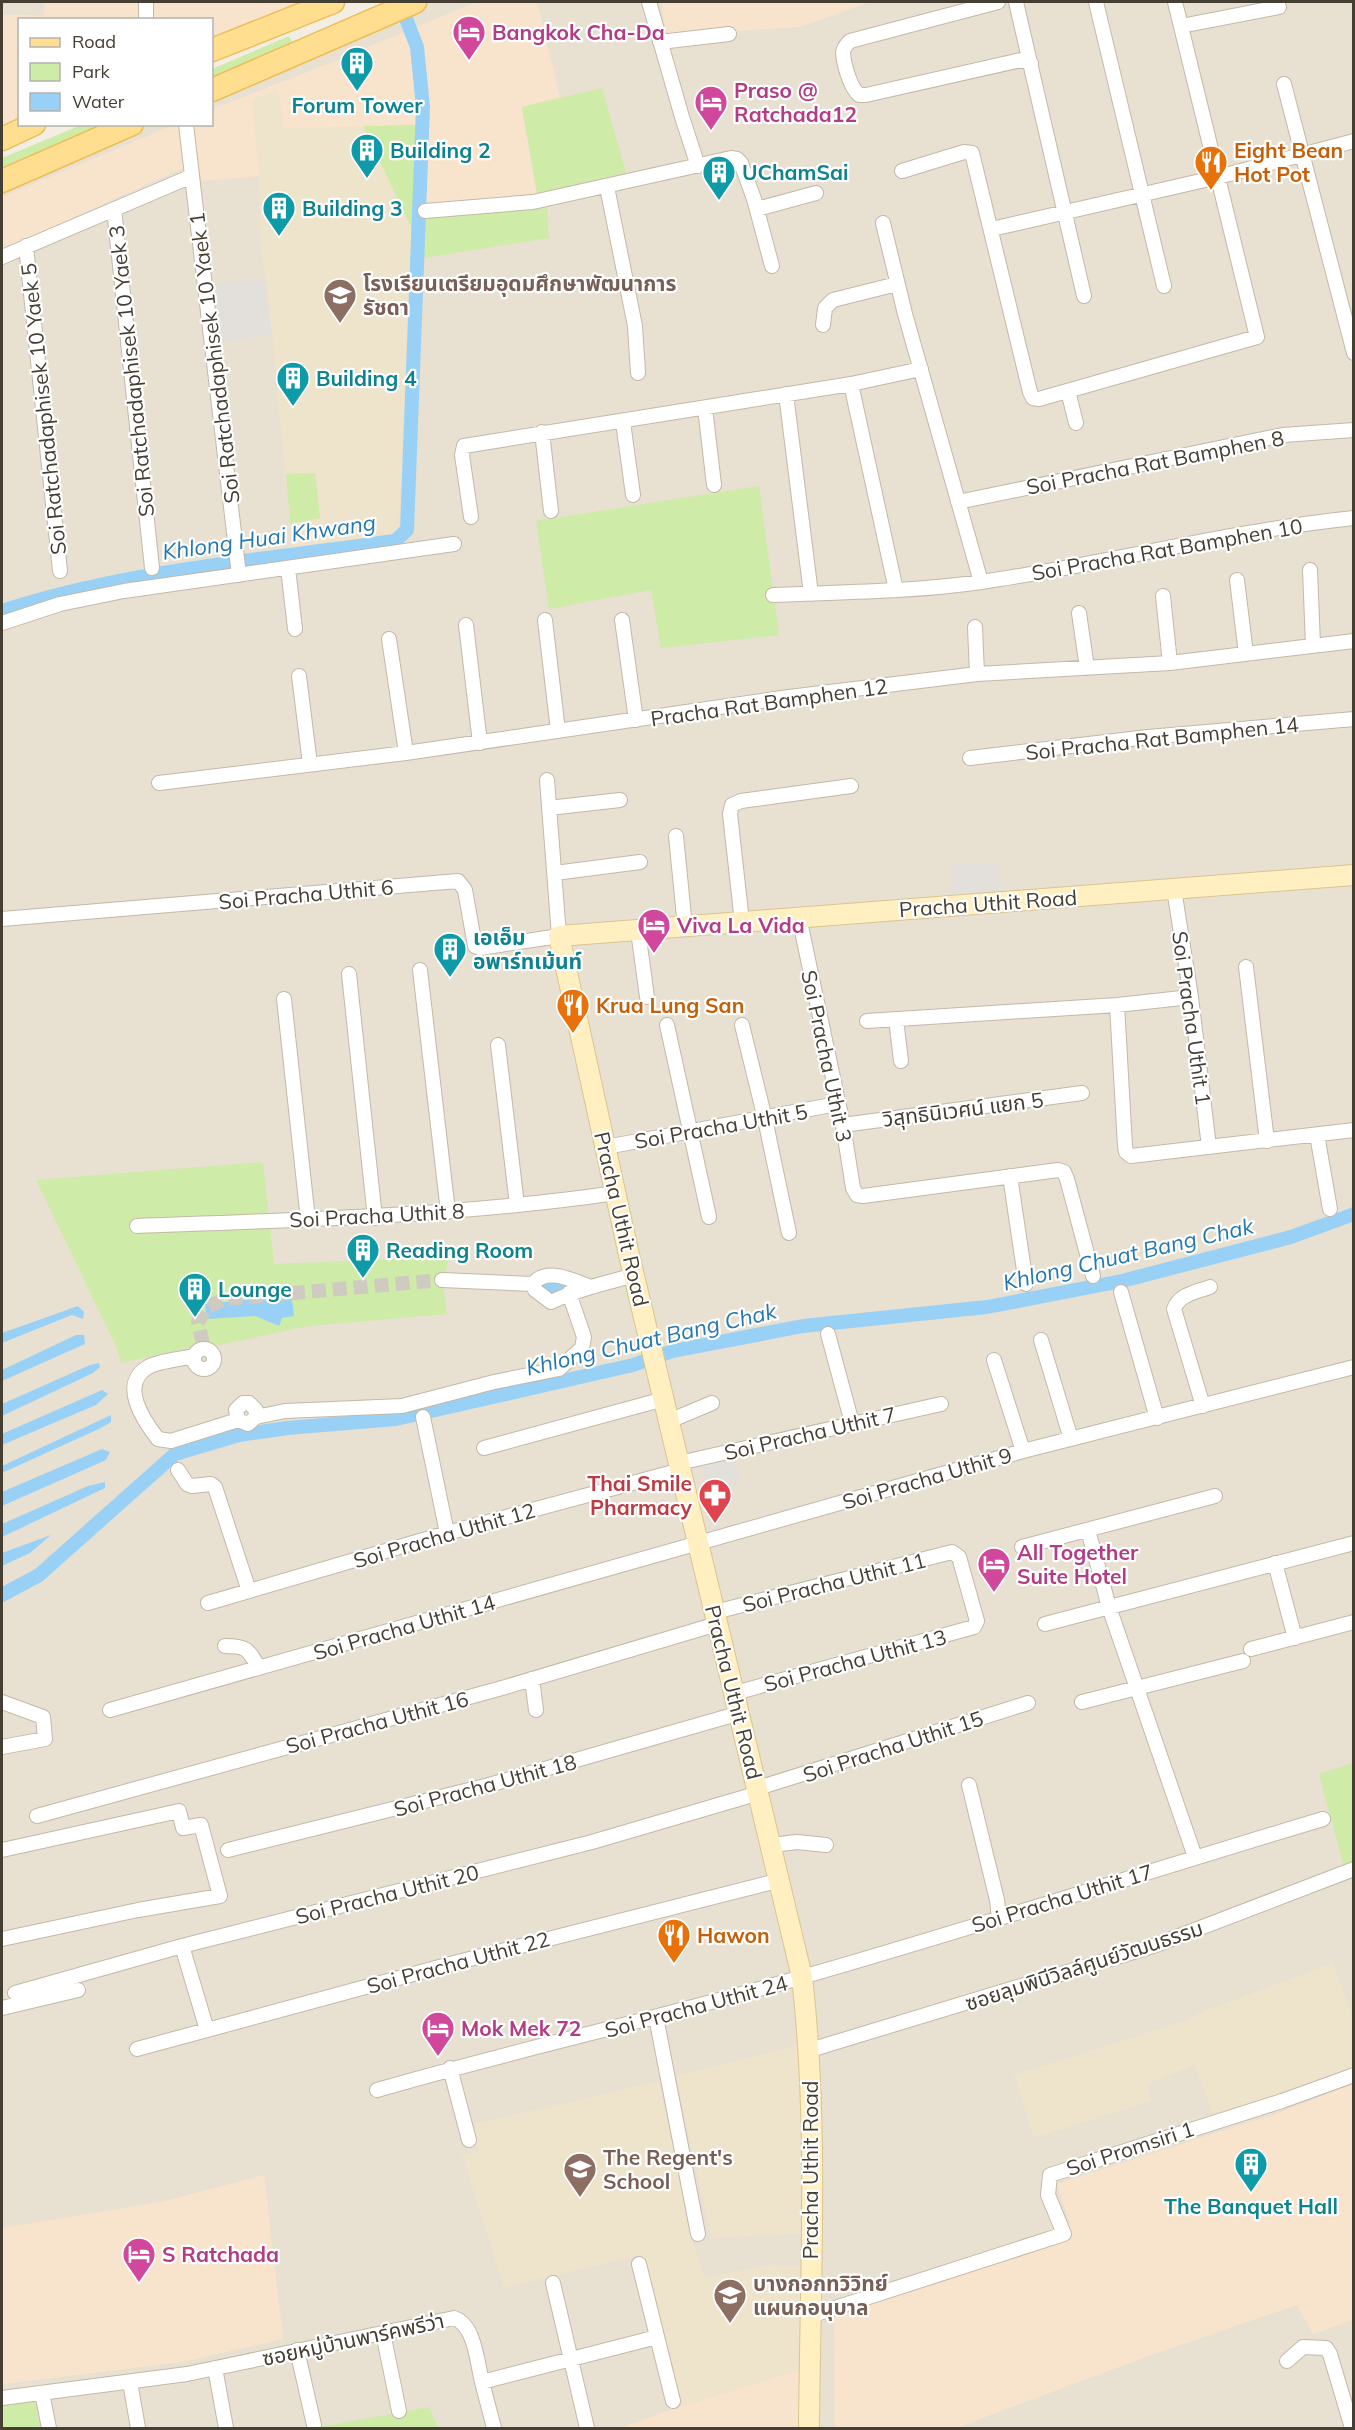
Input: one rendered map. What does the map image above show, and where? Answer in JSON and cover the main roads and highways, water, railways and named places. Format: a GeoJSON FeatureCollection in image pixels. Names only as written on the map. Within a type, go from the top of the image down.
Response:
{"type":"FeatureCollection","features":[{"type":"Feature","properties":{"kind":"main road"},"geometry":{"type":"LineString","coordinates":[[213,50],[333,2]]}},
{"type":"Feature","properties":{"kind":"main road"},"geometry":{"type":"LineString","coordinates":[[213,90],[415,2]]}},
{"type":"Feature","properties":{"kind":"main road"},"geometry":{"type":"LineString","coordinates":[[2,139],[30,126]]}},
{"type":"Feature","properties":{"kind":"main road"},"geometry":{"type":"LineString","coordinates":[[2,182],[128,126]]}},
{"type":"Feature","properties":{"kind":"main road","name":"Pracha Uthit Road"},"geometry":{"type":"LineString","coordinates":[[809,2428],[810,2050],[802,1977],[781,1880],[615,1193],[559,936],[1353,875]]}},
{"type":"Feature","properties":{"kind":"water"},"geometry":{"type":"Polygon","coordinates":[[[542,1281],[566,1283],[566,1289],[551,1295],[540,1287],[542,1281]]]}},
{"type":"Feature","properties":{"kind":"water"},"geometry":{"type":"Polygon","coordinates":[[[263,1298],[268,1301],[292,1299],[294,1316],[282,1318],[279,1326],[255,1316],[207,1319],[205,1304],[263,1298]]]}},
{"type":"Feature","properties":{"kind":"water"},"geometry":{"type":"Polygon","coordinates":[[[78,1306],[84,1312],[83,1319],[72,1315],[2,1343],[2,1333],[78,1306]]]}},
{"type":"Feature","properties":{"kind":"water"},"geometry":{"type":"Polygon","coordinates":[[[76,1335],[84,1335],[85,1344],[2,1381],[2,1370],[76,1335]]]}},
{"type":"Feature","properties":{"kind":"water"},"geometry":{"type":"Polygon","coordinates":[[[99,1363],[100,1367],[93,1373],[2,1416],[2,1404],[99,1363]]]}},
{"type":"Feature","properties":{"kind":"water"},"geometry":{"type":"Polygon","coordinates":[[[102,1390],[108,1394],[96,1405],[2,1445],[2,1434],[102,1390]]]}},
{"type":"Feature","properties":{"kind":"water"},"geometry":{"type":"Polygon","coordinates":[[[111,1415],[111,1422],[101,1428],[2,1473],[2,1466],[111,1415]]]}},
{"type":"Feature","properties":{"kind":"water"},"geometry":{"type":"Polygon","coordinates":[[[102,1449],[110,1452],[106,1460],[2,1506],[2,1492],[102,1449]]]}},
{"type":"Feature","properties":{"kind":"water"},"geometry":{"type":"Polygon","coordinates":[[[105,1482],[105,1488],[2,1537],[2,1524],[88,1486],[105,1482]]]}},
{"type":"Feature","properties":{"kind":"water"},"geometry":{"type":"Polygon","coordinates":[[[51,1535],[30,1553],[2,1566],[2,1553],[51,1535]]]}},
{"type":"Feature","properties":{"kind":"waterway","name":"Khlong Huai Khwang"},"geometry":{"type":"LineString","coordinates":[[2,611],[98,585],[147,576],[395,541],[407,530],[423,107],[417,47],[400,3]]}},
{"type":"Feature","properties":{"kind":"waterway","name":"Khlong Chuat Bang Chak"},"geometry":{"type":"LineString","coordinates":[[2,1595],[39,1575],[175,1454],[239,1435],[287,1428],[396,1419],[633,1365],[673,1351],[803,1326],[987,1307],[1122,1281],[1291,1237],[1354,1214]]}},
{"type":"Feature","properties":{"kind":"tunnel"},"geometry":{"type":"LineString","coordinates":[[203,1344],[198,1322],[206,1308],[224,1299],[442,1280]]}},
{"type":"Feature","properties":{"kind":"place","name":"Bangkok Cha-Da"},"geometry":{"type":"Point","coordinates":[469,61]}},
{"type":"Feature","properties":{"kind":"place","name":"Forum Tower"},"geometry":{"type":"Point","coordinates":[357,92]}},
{"type":"Feature","properties":{"kind":"place","name":"Praso @ Ratchada12"},"geometry":{"type":"Point","coordinates":[711,131]}},
{"type":"Feature","properties":{"kind":"place","name":"Building 2"},"geometry":{"type":"Point","coordinates":[367,179]}},
{"type":"Feature","properties":{"kind":"place","name":"Eight Bean Hot Pot"},"geometry":{"type":"Point","coordinates":[1211,191]}},
{"type":"Feature","properties":{"kind":"place","name":"UChamSai"},"geometry":{"type":"Point","coordinates":[719,201]}},
{"type":"Feature","properties":{"kind":"place","name":"Building 3"},"geometry":{"type":"Point","coordinates":[279,237]}},
{"type":"Feature","properties":{"kind":"place","name":"โรงเรียนเตรียมอุดมศึกษาพัฒนาการ รัชดา"},"geometry":{"type":"Point","coordinates":[340,324]}},
{"type":"Feature","properties":{"kind":"place","name":"Building 4"},"geometry":{"type":"Point","coordinates":[293,407]}},
{"type":"Feature","properties":{"kind":"place","name":"Viva La Vida"},"geometry":{"type":"Point","coordinates":[654,954]}},
{"type":"Feature","properties":{"kind":"place","name":"เอเอ็ม อพาร์ทเม้นท์"},"geometry":{"type":"Point","coordinates":[450,978]}},
{"type":"Feature","properties":{"kind":"place","name":"Krua Lung San"},"geometry":{"type":"Point","coordinates":[573,1034]}},
{"type":"Feature","properties":{"kind":"place","name":"Reading Room"},"geometry":{"type":"Point","coordinates":[363,1279]}},
{"type":"Feature","properties":{"kind":"place","name":"Lounge"},"geometry":{"type":"Point","coordinates":[195,1318]}},
{"type":"Feature","properties":{"kind":"place","name":"Thai Smile Pharmacy"},"geometry":{"type":"Point","coordinates":[715,1524]}},
{"type":"Feature","properties":{"kind":"place","name":"All Together Suite Hotel"},"geometry":{"type":"Point","coordinates":[994,1593]}},
{"type":"Feature","properties":{"kind":"place","name":"Hawon"},"geometry":{"type":"Point","coordinates":[674,1964]}},
{"type":"Feature","properties":{"kind":"place","name":"Mok Mek 72"},"geometry":{"type":"Point","coordinates":[438,2057]}},
{"type":"Feature","properties":{"kind":"place","name":"The Banquet Hall"},"geometry":{"type":"Point","coordinates":[1251,2193]}},
{"type":"Feature","properties":{"kind":"place","name":"The Regent's School"},"geometry":{"type":"Point","coordinates":[580,2198]}},
{"type":"Feature","properties":{"kind":"place","name":"S Ratchada"},"geometry":{"type":"Point","coordinates":[139,2283]}},
{"type":"Feature","properties":{"kind":"place","name":"บางกอกทวิวิทย์ แผนกอนุบาล"},"geometry":{"type":"Point","coordinates":[730,2324]}}]}
